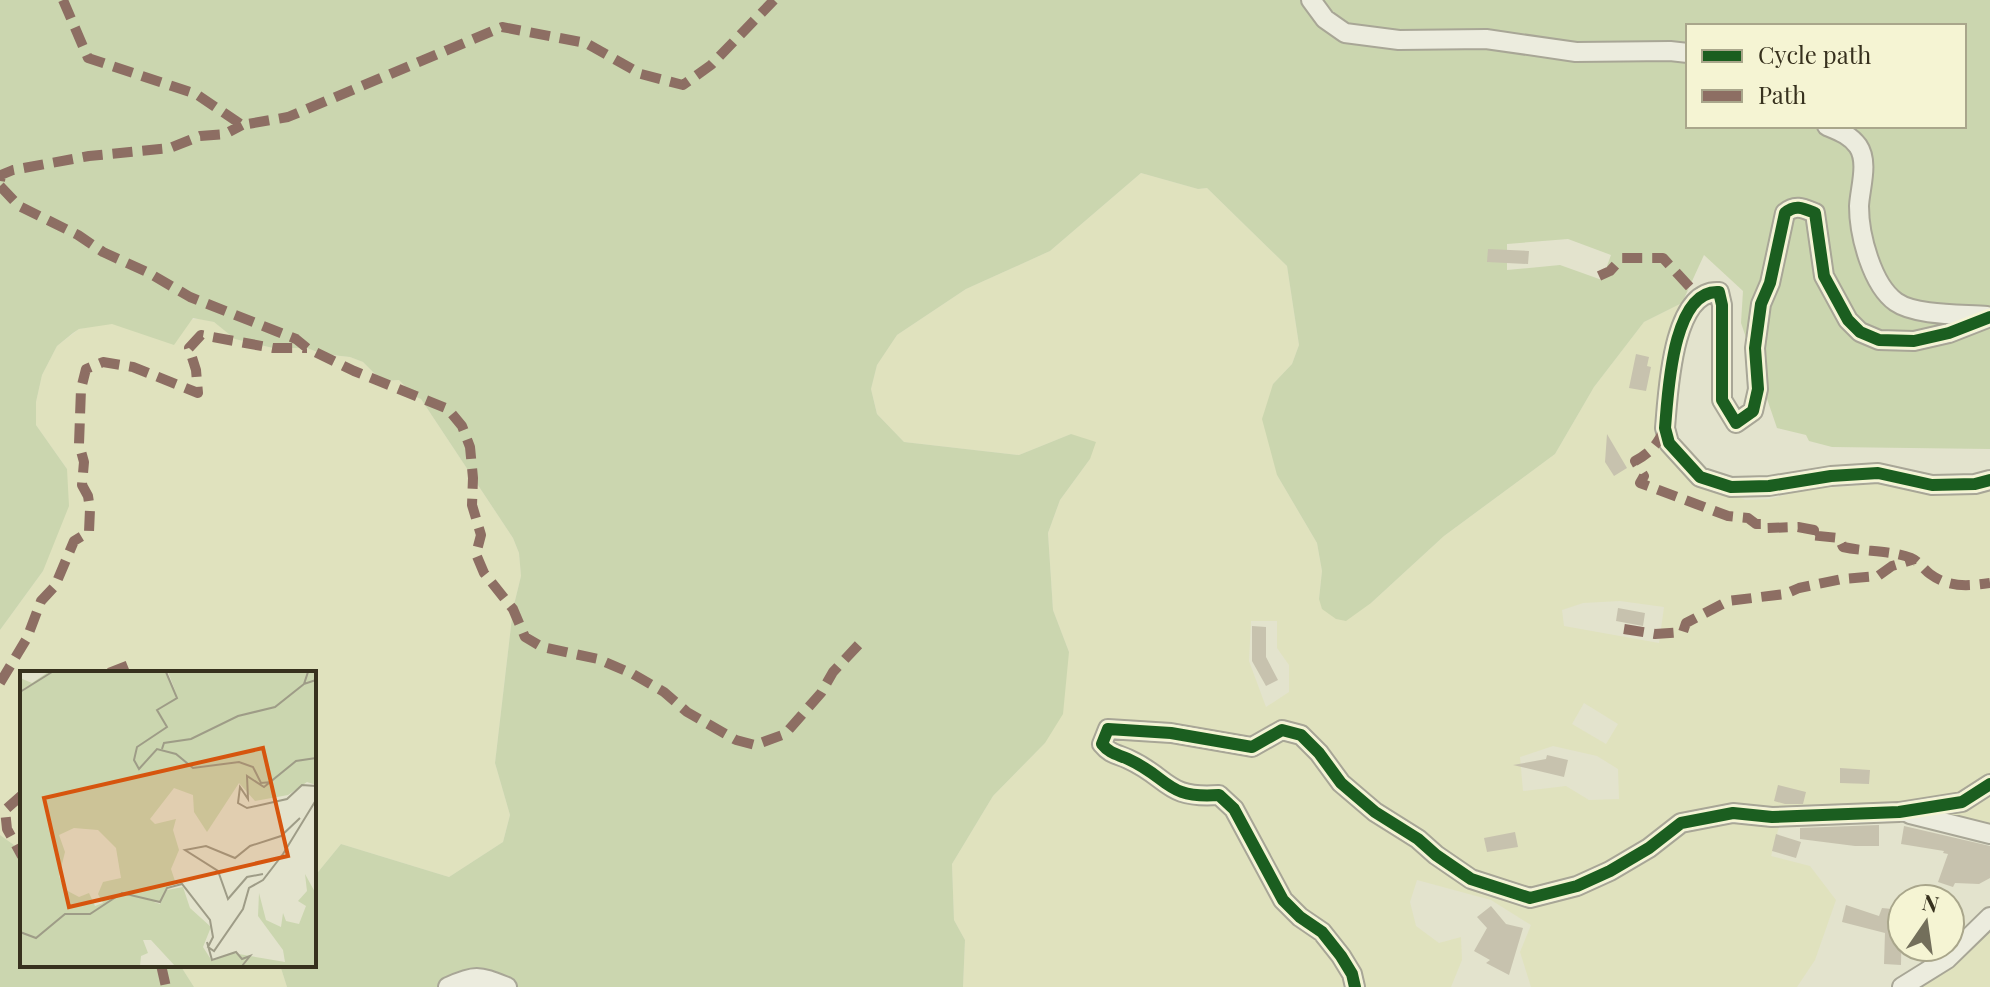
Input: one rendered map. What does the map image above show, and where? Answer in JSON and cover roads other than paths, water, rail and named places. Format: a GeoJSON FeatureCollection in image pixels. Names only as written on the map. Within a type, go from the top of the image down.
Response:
{"type":"FeatureCollection","features":[{"type":"Feature","properties":{"kind":"street"},"geometry":{"type":"LineString","coordinates":[[1311,0],[1325,19],[1345,33],[1399,40],[1486,39],[1576,52],[1686,53]]}},
{"type":"Feature","properties":{"kind":"street"},"geometry":{"type":"LineString","coordinates":[[1832,128],[1844,133],[1859,147],[1863,163],[1859,209],[1869,257],[1879,284],[1898,303],[1925,311],[1990,317]]}},
{"type":"Feature","properties":{"kind":"street"},"geometry":{"type":"LineString","coordinates":[[1990,317],[1949,333],[1914,341],[1879,340],[1860,332],[1848,320],[1824,276],[1815,213],[1798,207],[1791,208],[1785,213],[1770,283],[1761,304],[1755,348],[1758,389],[1753,411],[1736,423],[1722,400],[1722,305],[1719,292],[1709,292],[1699,297],[1679,330],[1665,428],[1669,443],[1700,477],[1731,487],[1769,486],[1831,476],[1878,473],[1932,485],[1975,484],[1990,480]]}},
{"type":"Feature","properties":{"kind":"street"},"geometry":{"type":"LineString","coordinates":[[1355,987],[1352,974],[1322,932],[1283,900],[1234,809],[1219,795],[1196,797],[1176,792],[1129,759],[1109,752],[1102,744],[1108,729],[1171,733],[1252,747],[1282,730],[1301,735],[1341,783],[1375,812],[1418,839],[1471,879],[1530,898],[1577,886],[1610,871],[1649,848],[1681,823],[1733,813],[1772,817],[1899,812],[1962,802],[1990,784]]}},
{"type":"Feature","properties":{"kind":"street"},"geometry":{"type":"LineString","coordinates":[[1899,812],[1990,834]]}},
{"type":"Feature","properties":{"kind":"street"},"geometry":{"type":"LineString","coordinates":[[1902,987],[1947,959],[1990,917]]}},
{"type":"Feature","properties":{"kind":"street"},"geometry":{"type":"LineString","coordinates":[[448,987],[480,976],[507,987]]}}]}
